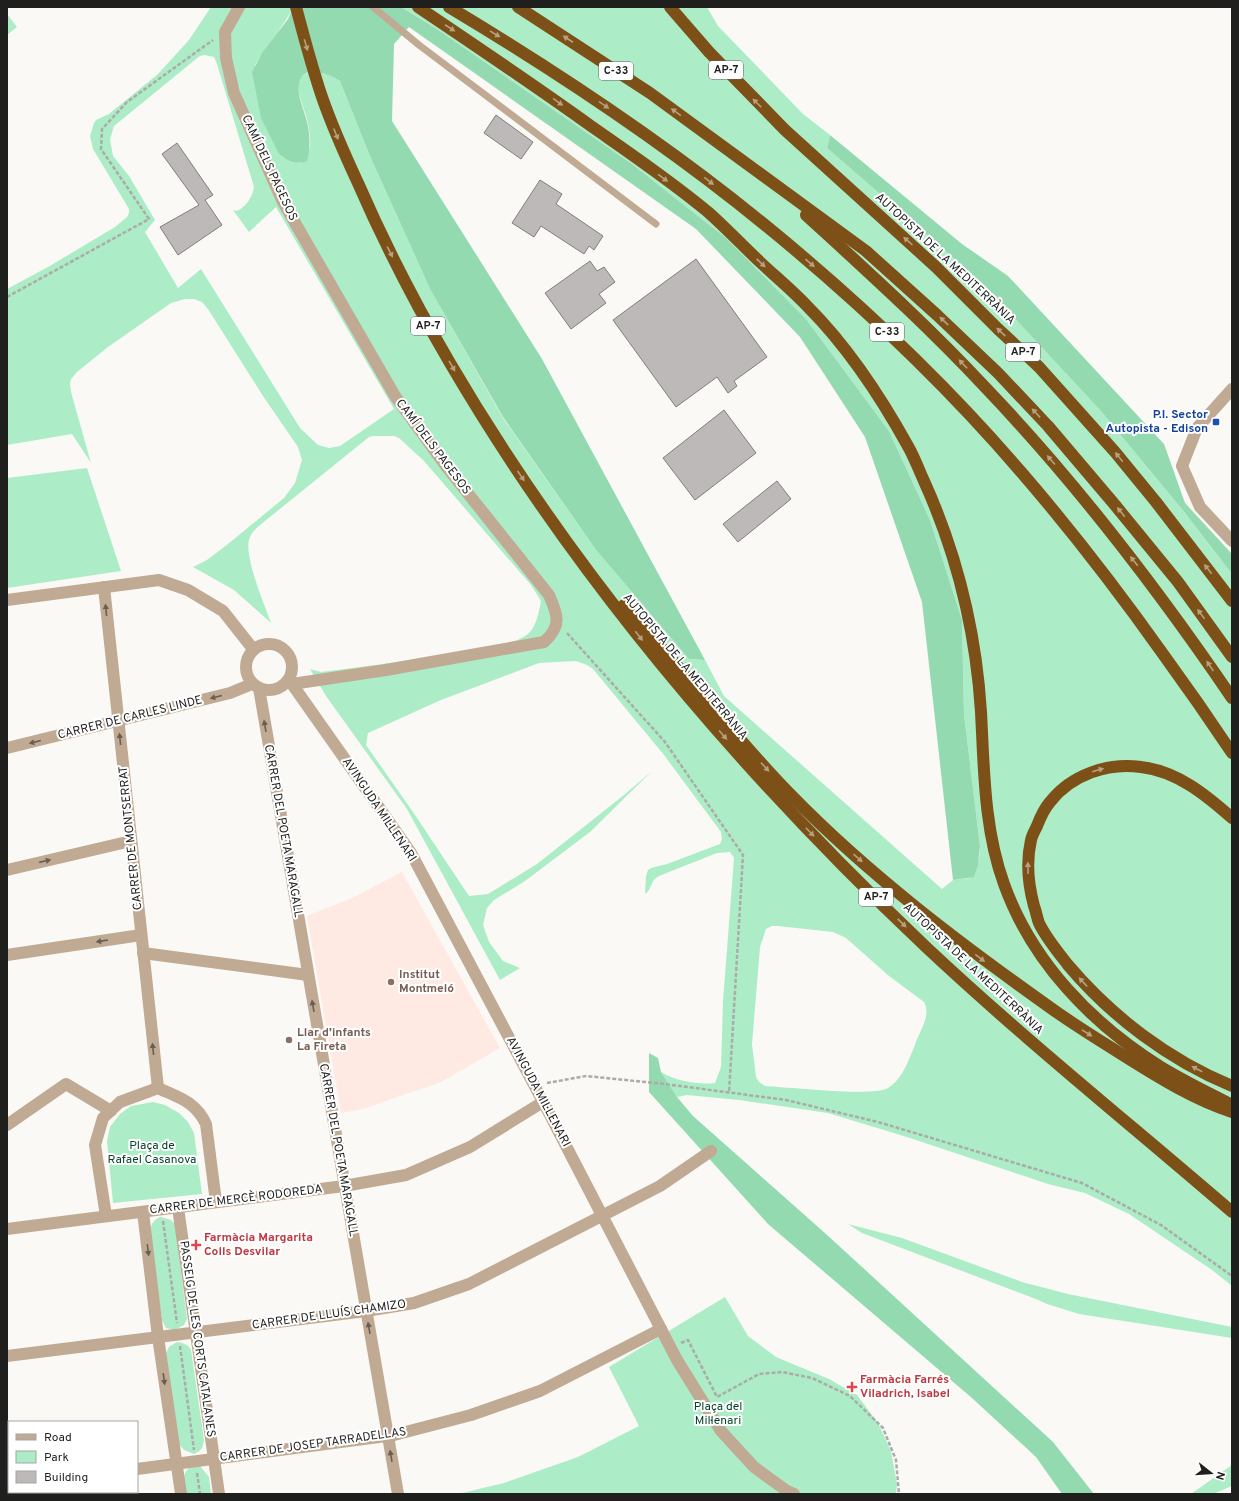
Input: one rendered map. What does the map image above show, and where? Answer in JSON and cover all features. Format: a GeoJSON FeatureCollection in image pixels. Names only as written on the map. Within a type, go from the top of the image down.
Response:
{"type":"FeatureCollection","features":[{"type":"Feature","properties":{"kind":"highway","name":"AUTOPISTA DE LA MEDITERRÀNIA"},"geometry":{"type":"LineString","coordinates":[[296,7],[322,97],[378,229],[424,318],[482,418],[563,539],[664,667],[767,787],[821,843],[926,947],[1025,1037],[1232,1212]]}},
{"type":"Feature","properties":{"kind":"highway"},"geometry":{"type":"LineString","coordinates":[[418,7],[527,80],[670,182],[710,214],[809,308],[842,347],[880,398],[911,451],[945,532],[956,568],[968,618],[976,662],[981,711],[987,805],[994,849],[1003,881],[1015,911],[1035,948],[1060,981],[1088,1011],[1120,1038],[1162,1068],[1232,1105]]}},
{"type":"Feature","properties":{"kind":"highway","name":"C-33"},"geometry":{"type":"LineString","coordinates":[[450,7],[527,54],[667,149],[764,224],[817,269],[900,344],[950,395],[1020,471],[1067,526],[1141,623],[1232,753]]}},
{"type":"Feature","properties":{"kind":"highway","name":"C-33"},"geometry":{"type":"LineString","coordinates":[[518,7],[650,93],[767,179],[927,328],[1033,439],[1090,505],[1142,572],[1232,698]]}},
{"type":"Feature","properties":{"kind":"highway","name":"AUTOPISTA DE LA MEDITERRÀNIA"},"geometry":{"type":"LineString","coordinates":[[670,7],[709,52],[785,130],[936,267],[1039,367],[1124,463],[1232,601]]}},
{"type":"Feature","properties":{"kind":"highway"},"geometry":{"type":"LineString","coordinates":[[767,179],[866,251],[938,315],[998,373],[1048,426],[1115,505],[1178,582],[1232,657]]}},
{"type":"Feature","properties":{"kind":"highway"},"geometry":{"type":"LineString","coordinates":[[563,539],[658,642],[750,750],[791,795],[848,849],[893,888],[983,961],[1076,1026],[1160,1078],[1215,1107],[1232,1112]]}},
{"type":"Feature","properties":{"kind":"highway"},"geometry":{"type":"LineString","coordinates":[[1232,818],[1208,797],[1192,786],[1159,771],[1142,767],[1119,766],[1096,770],[1061,790],[1049,802],[1031,839],[1028,862],[1031,894],[1039,923],[1056,951],[1083,983],[1121,1019],[1171,1055],[1232,1086]]}},
{"type":"Feature","properties":{"kind":"street"},"geometry":{"type":"LineString","coordinates":[[225,32],[239,7]]}},
{"type":"Feature","properties":{"kind":"street","name":"CAMÍ DELS PAGESOS"},"geometry":{"type":"LineString","coordinates":[[225,32],[226,58],[234,93],[283,202],[395,396],[446,466],[549,594],[556,611],[557,625]]}},
{"type":"Feature","properties":{"kind":"street"},"geometry":{"type":"LineString","coordinates":[[1232,390],[1197,428],[1182,466],[1200,507],[1232,541]]}},
{"type":"Feature","properties":{"kind":"street"},"geometry":{"type":"LineString","coordinates":[[7,600],[159,580],[188,590],[223,611],[253,649]]}},
{"type":"Feature","properties":{"kind":"street","name":"CARRER DE MONTSERRAT"},"geometry":{"type":"LineString","coordinates":[[104,587],[158,1088]]}},
{"type":"Feature","properties":{"kind":"street"},"geometry":{"type":"LineString","coordinates":[[289,683],[293,667],[287,652],[281,647],[272,644],[264,644],[253,649],[248,656],[246,663],[247,677],[255,686],[267,691],[275,690],[289,683],[386,670],[544,642],[552,635],[557,625]]}},
{"type":"Feature","properties":{"kind":"street","name":"AVINGUDA MIL·LENARI"},"geometry":{"type":"LineString","coordinates":[[289,683],[411,853],[543,1102],[677,1360],[722,1432],[754,1467],[787,1491],[794,1494]]}},
{"type":"Feature","properties":{"kind":"street","name":"CARRER DE CARLES LINDE"},"geometry":{"type":"LineString","coordinates":[[7,748],[255,686]]}},
{"type":"Feature","properties":{"kind":"street","name":"CARRER DEL POETA MARAGALL"},"geometry":{"type":"LineString","coordinates":[[255,686],[308,975],[398,1494]]}},
{"type":"Feature","properties":{"kind":"street"},"geometry":{"type":"LineString","coordinates":[[7,870],[131,841]]}},
{"type":"Feature","properties":{"kind":"street"},"geometry":{"type":"LineString","coordinates":[[7,955],[141,935]]}},
{"type":"Feature","properties":{"kind":"street"},"geometry":{"type":"LineString","coordinates":[[143,953],[308,975]]}},
{"type":"Feature","properties":{"kind":"street"},"geometry":{"type":"LineString","coordinates":[[7,1125],[66,1084],[110,1111]]}},
{"type":"Feature","properties":{"kind":"street"},"geometry":{"type":"LineString","coordinates":[[106,1216],[95,1145],[103,1118],[120,1102],[158,1088],[190,1103],[201,1114],[206,1124],[216,1202]]}},
{"type":"Feature","properties":{"kind":"street","name":"CARRER DE MERCÈ RODOREDA"},"geometry":{"type":"LineString","coordinates":[[7,1229],[344,1186],[406,1175],[470,1146],[543,1102]]}},
{"type":"Feature","properties":{"kind":"street","name":"CARRER DE LLUÍS CHAMIZO"},"geometry":{"type":"LineString","coordinates":[[7,1356],[366,1311],[414,1302],[469,1284],[660,1186],[711,1151]]}},
{"type":"Feature","properties":{"kind":"street","name":"PASSEIG DE LES CORTS CATALANES"},"geometry":{"type":"LineString","coordinates":[[178,1208],[219,1494]]}},
{"type":"Feature","properties":{"kind":"street"},"geometry":{"type":"LineString","coordinates":[[143,1212],[158,1337],[181,1494]]}},
{"type":"Feature","properties":{"kind":"street","name":"CARRER DE JOSEP TARRADELLAS"},"geometry":{"type":"LineString","coordinates":[[138,1469],[394,1435],[471,1415],[540,1391],[661,1329]]}},
{"type":"Feature","properties":{"kind":"lane"},"geometry":{"type":"LineString","coordinates":[[373,7],[419,45],[656,224]]}},
{"type":"Feature","properties":{"kind":"path"},"geometry":{"type":"LineString","coordinates":[[7,297],[149,219],[101,148],[102,129],[127,102],[225,32]]}},
{"type":"Feature","properties":{"kind":"path"},"geometry":{"type":"LineString","coordinates":[[557,625],[571,636],[664,742],[743,855],[729,1093]]}},
{"type":"Feature","properties":{"kind":"path"},"geometry":{"type":"LineString","coordinates":[[534,1086],[586,1076],[786,1100],[878,1122],[1082,1183],[1161,1225],[1232,1276]]}},
{"type":"Feature","properties":{"kind":"path"},"geometry":{"type":"LineString","coordinates":[[161,1210],[200,1494]]}},
{"type":"Feature","properties":{"kind":"path"},"geometry":{"type":"LineString","coordinates":[[671,1348],[688,1340],[717,1397],[759,1374],[782,1372],[812,1378],[850,1396],[883,1428],[896,1460],[899,1494]]}},
{"type":"Feature","properties":{"kind":"shaded area","name":"Institut Montmeló"},"geometry":{"type":"Polygon","coordinates":[[[402,872],[500,1048],[441,1082],[363,1109],[341,1113],[307,916],[352,898],[402,872]]]}},
{"type":"Feature","properties":{"kind":"green space"},"geometry":{"type":"Polygon","coordinates":[[[211,7],[293,7],[285,22],[255,65],[279,154],[284,158],[301,163],[310,147],[307,119],[298,87],[302,76],[312,72],[321,72],[340,81],[369,154],[430,289],[503,418],[596,550],[689,659],[705,660],[724,696],[942,889],[953,880],[969,878],[977,867],[980,852],[964,714],[962,620],[930,520],[889,431],[806,319],[726,238],[632,164],[437,29],[401,7],[707,7],[718,26],[803,114],[830,135],[827,148],[980,281],[1100,410],[1185,513],[1232,574],[1232,1286],[1212,1270],[1129,1214],[1085,1193],[1048,1184],[910,1138],[828,1113],[739,1100],[687,1095],[677,1097],[661,1072],[673,1078],[687,1082],[715,1083],[721,1067],[723,1001],[734,858],[730,852],[717,853],[659,876],[654,880],[649,890],[645,894],[646,876],[648,870],[720,844],[722,839],[721,832],[664,755],[593,669],[576,661],[539,663],[441,700],[368,733],[366,745],[469,896],[488,894],[537,864],[652,771],[590,832],[525,881],[494,900],[487,908],[483,925],[489,942],[503,961],[520,968],[500,980],[407,809],[326,696],[310,669],[321,672],[414,659],[512,642],[525,636],[532,630],[541,601],[531,585],[424,461],[399,438],[394,436],[369,437],[252,533],[248,545],[249,555],[255,580],[271,623],[234,590],[193,567],[207,560],[284,498],[295,483],[302,460],[298,447],[202,302],[194,299],[185,299],[171,303],[108,347],[77,372],[71,379],[71,392],[91,463],[72,434],[7,445],[7,289],[48,267],[115,227],[127,217],[129,209],[93,149],[90,136],[94,123],[96,120],[109,114],[158,74],[189,40],[211,7]],[[205,55],[196,59],[114,126],[110,139],[113,156],[129,176],[155,220],[145,232],[178,288],[201,269],[300,428],[318,445],[329,448],[340,446],[394,409],[276,207],[249,232],[233,210],[237,211],[246,204],[251,197],[254,187],[217,64],[214,57],[205,55]],[[772,926],[766,929],[760,947],[752,1044],[756,1077],[759,1082],[765,1086],[848,1092],[879,1091],[888,1088],[902,1073],[923,1027],[926,1017],[926,1007],[924,1002],[889,976],[846,938],[833,932],[772,926]]]}},
{"type":"Feature","properties":{"kind":"green space"},"geometry":{"type":"Polygon","coordinates":[[[293,7],[401,7],[437,29],[632,164],[726,238],[806,319],[889,431],[930,520],[962,620],[964,714],[980,846],[978,865],[974,877],[953,880],[922,602],[865,437],[800,337],[696,229],[409,27],[394,44],[392,121],[542,359],[705,660],[689,659],[596,550],[503,417],[430,289],[369,154],[340,81],[323,73],[316,72],[305,74],[301,78],[299,93],[309,134],[307,161],[300,163],[292,162],[279,154],[261,118],[252,72],[262,53],[288,19],[293,7]]]}},
{"type":"Feature","properties":{"kind":"green space"},"geometry":{"type":"Polygon","coordinates":[[[7,14],[17,27],[7,35],[7,14]]]}},
{"type":"Feature","properties":{"kind":"green space"},"geometry":{"type":"Polygon","coordinates":[[[830,135],[962,244],[1008,276],[1164,444],[1185,503],[1232,554],[1232,574],[1185,513],[1100,410],[980,281],[827,148],[830,135]]]}},
{"type":"Feature","properties":{"kind":"green space"},"geometry":{"type":"Polygon","coordinates":[[[87,468],[121,571],[7,588],[7,478],[87,468]]]}},
{"type":"Feature","properties":{"kind":"green space"},"geometry":{"type":"Polygon","coordinates":[[[649,1053],[658,1058],[661,1072],[677,1097],[693,1116],[826,1234],[1053,1442],[1094,1494],[1062,1494],[1036,1457],[972,1398],[768,1224],[649,1092],[649,1053]]]}},
{"type":"Feature","properties":{"kind":"green space","name":"Plaça de Rafael Casanova"},"geometry":{"type":"Polygon","coordinates":[[[153,1102],[165,1105],[179,1113],[188,1122],[194,1133],[202,1194],[113,1203],[107,1141],[110,1127],[120,1114],[131,1106],[153,1102]]]}},
{"type":"Feature","properties":{"kind":"green space"},"geometry":{"type":"Polygon","coordinates":[[[161,1217],[171,1220],[175,1224],[187,1319],[184,1325],[175,1330],[166,1328],[162,1320],[150,1230],[154,1222],[161,1217]]]}},
{"type":"Feature","properties":{"kind":"green space"},"geometry":{"type":"Polygon","coordinates":[[[848,1224],[902,1238],[1022,1282],[1068,1294],[1232,1327],[1232,1338],[1079,1314],[1047,1304],[862,1233],[848,1224]]]}},
{"type":"Feature","properties":{"kind":"green space","name":"Plaça del Mil·lenari"},"geometry":{"type":"Polygon","coordinates":[[[725,1297],[748,1336],[776,1357],[829,1379],[857,1395],[878,1423],[891,1451],[897,1484],[896,1494],[458,1494],[504,1483],[578,1457],[639,1426],[609,1367],[725,1297]]]}},
{"type":"Feature","properties":{"kind":"green space"},"geometry":{"type":"Polygon","coordinates":[[[177,1342],[187,1345],[191,1350],[204,1440],[201,1449],[194,1454],[184,1450],[178,1443],[166,1353],[169,1347],[177,1342]]]}},
{"type":"Feature","properties":{"kind":"green space"},"geometry":{"type":"Polygon","coordinates":[[[1232,1465],[1232,1486],[1213,1494],[1191,1494],[1232,1465]]]}},
{"type":"Feature","properties":{"kind":"green space"},"geometry":{"type":"Polygon","coordinates":[[[200,1466],[209,1477],[211,1494],[185,1494],[185,1473],[190,1467],[200,1466]]]}},
{"type":"Feature","properties":{"kind":"building"},"geometry":{"type":"Polygon","coordinates":[[[496,115],[533,142],[521,159],[484,133],[496,115]]]}},
{"type":"Feature","properties":{"kind":"building"},"geometry":{"type":"Polygon","coordinates":[[[177,143],[213,195],[205,200],[222,225],[178,255],[160,227],[199,205],[162,154],[177,143]]]}},
{"type":"Feature","properties":{"kind":"building"},"geometry":{"type":"Polygon","coordinates":[[[540,180],[562,194],[556,204],[603,236],[594,250],[589,246],[584,254],[541,226],[534,237],[512,223],[540,180]]]}},
{"type":"Feature","properties":{"kind":"building"},"geometry":{"type":"Polygon","coordinates":[[[696,259],[767,357],[734,381],[737,386],[728,393],[717,377],[676,407],[613,320],[696,259]]]}},
{"type":"Feature","properties":{"kind":"building"},"geometry":{"type":"Polygon","coordinates":[[[590,261],[597,271],[604,267],[615,282],[599,294],[606,303],[571,329],[545,293],[590,261]]]}},
{"type":"Feature","properties":{"kind":"building"},"geometry":{"type":"Polygon","coordinates":[[[724,410],[756,453],[695,500],[663,458],[724,410]]]}},
{"type":"Feature","properties":{"kind":"building"},"geometry":{"type":"Polygon","coordinates":[[[777,481],[791,499],[738,542],[723,524],[777,481]]]}},
{"type":"Feature","properties":{"kind":"place","name":"P.I. Sector Autopista - Edison"},"geometry":{"type":"Point","coordinates":[1216,422]}},
{"type":"Feature","properties":{"kind":"place","name":"Institut Montmeló"},"geometry":{"type":"Point","coordinates":[391,982]}},
{"type":"Feature","properties":{"kind":"place","name":"Llar d'infants La Fireta"},"geometry":{"type":"Point","coordinates":[289,1040]}},
{"type":"Feature","properties":{"kind":"place","name":"Farmàcia Margarita Colls Desvilar"},"geometry":{"type":"Point","coordinates":[196,1245]}},
{"type":"Feature","properties":{"kind":"place","name":"Farmàcia Farrés Viladrich, Isabel"},"geometry":{"type":"Point","coordinates":[852,1387]}}]}
